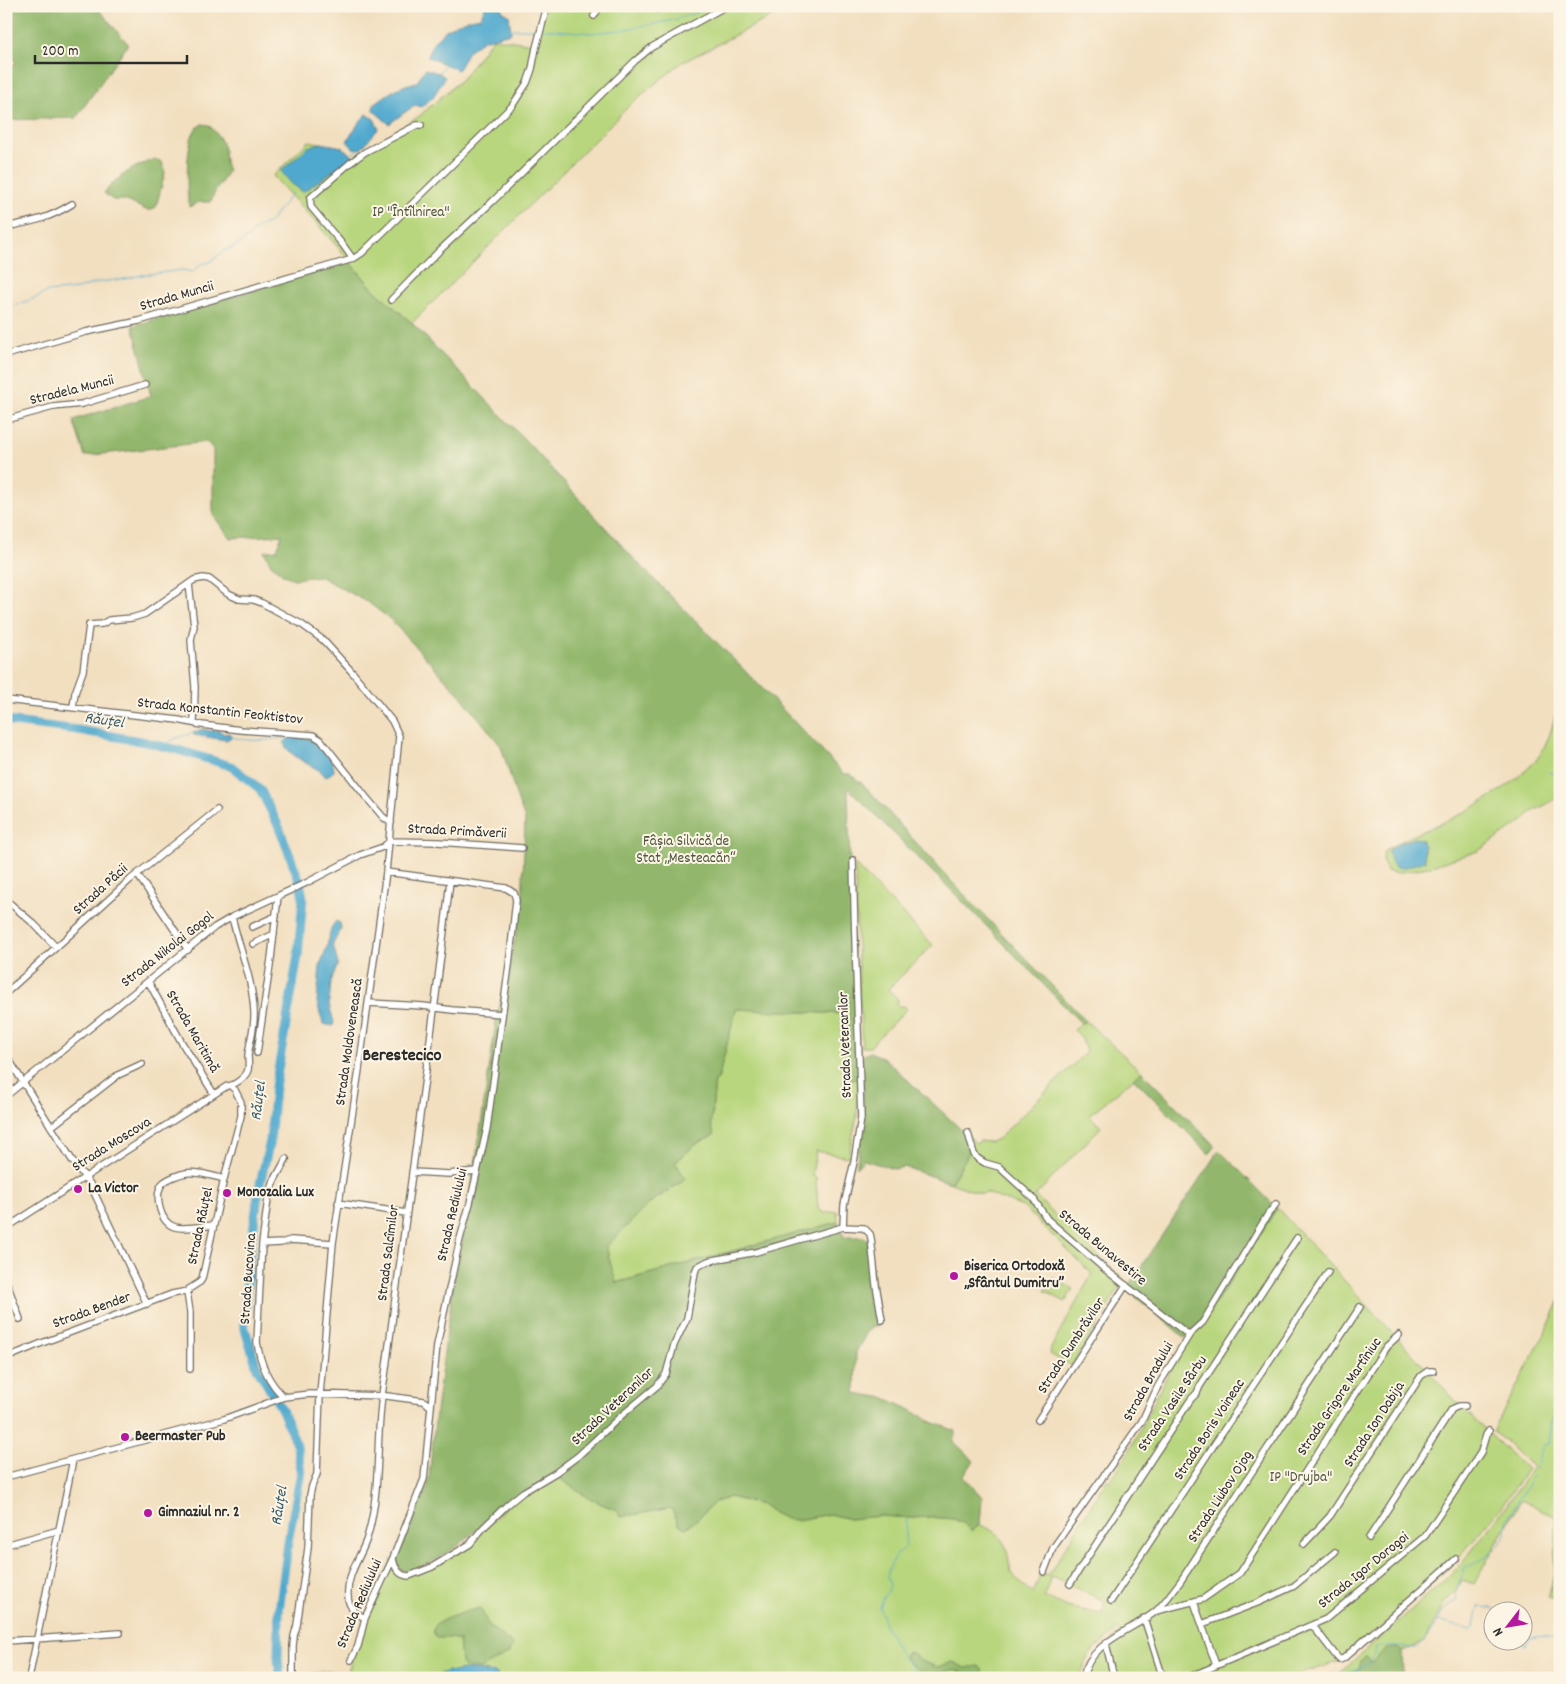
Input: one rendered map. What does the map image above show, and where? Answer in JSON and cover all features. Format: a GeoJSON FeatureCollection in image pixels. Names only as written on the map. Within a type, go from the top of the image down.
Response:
{"type":"FeatureCollection","features":[{"type":"Feature","properties":{"kind":"street"},"geometry":{"type":"LineString","coordinates":[[594,16],[600,6]]}},
{"type":"Feature","properties":{"kind":"street"},"geometry":{"type":"LineString","coordinates":[[391,300],[635,61],[652,47],[726,6]]}},
{"type":"Feature","properties":{"kind":"street"},"geometry":{"type":"LineString","coordinates":[[421,125],[417,124],[365,152],[310,198],[309,201],[312,207],[353,259],[362,253],[512,106],[527,84],[532,69],[544,8]]}},
{"type":"Feature","properties":{"kind":"street"},"geometry":{"type":"LineString","coordinates":[[6,227],[34,222],[53,215],[72,204]]}},
{"type":"Feature","properties":{"kind":"street","name":"Strada Muncii"},"geometry":{"type":"LineString","coordinates":[[6,355],[86,332],[139,321],[353,259]]}},
{"type":"Feature","properties":{"kind":"street","name":"Stradela Muncii"},"geometry":{"type":"LineString","coordinates":[[6,420],[53,407],[82,404],[145,385]]}},
{"type":"Feature","properties":{"kind":"street","name":"Strada Moldovenească"},"geometry":{"type":"LineString","coordinates":[[73,707],[75,693],[83,671],[89,626],[102,624],[109,620],[132,618],[145,614],[194,580],[203,578],[209,579],[228,594],[239,599],[258,601],[301,624],[331,647],[392,721],[398,731],[399,741],[396,756],[390,841],[369,1003],[333,1243],[320,1394],[317,1474],[312,1486],[308,1548],[294,1636],[293,1678]]}},
{"type":"Feature","properties":{"kind":"street"},"geometry":{"type":"LineString","coordinates":[[189,584],[194,626],[191,640],[195,687],[194,722]]}},
{"type":"Feature","properties":{"kind":"street","name":"Strada Konstantin Feoktistov"},"geometry":{"type":"LineString","coordinates":[[6,700],[194,722],[202,725],[242,730],[302,733],[318,737],[366,797],[383,817],[391,823]]}},
{"type":"Feature","properties":{"kind":"street","name":"Strada Păcii"},"geometry":{"type":"LineString","coordinates":[[6,993],[137,874],[217,810]]}},
{"type":"Feature","properties":{"kind":"street","name":"Strada Primăverii"},"geometry":{"type":"LineString","coordinates":[[390,841],[438,842],[522,848]]}},
{"type":"Feature","properties":{"kind":"street","name":"Strada Nikolai Gogol"},"geometry":{"type":"LineString","coordinates":[[6,1096],[215,928],[232,917],[306,884],[360,855],[383,847],[390,841]]}},
{"type":"Feature","properties":{"kind":"street","name":"Strada Veteranilor"},"geometry":{"type":"LineString","coordinates":[[843,1227],[844,1206],[861,1118],[853,860]]}},
{"type":"Feature","properties":{"kind":"street","name":"Strada Rediulului"},"geometry":{"type":"LineString","coordinates":[[351,1660],[358,1646],[365,1618],[393,1558],[424,1479],[438,1338],[486,1128],[516,896],[506,888],[386,872]]}},
{"type":"Feature","properties":{"kind":"street"},"geometry":{"type":"LineString","coordinates":[[137,874],[188,950]]}},
{"type":"Feature","properties":{"kind":"street","name":"Strada Salcîmilor"},"geometry":{"type":"LineString","coordinates":[[365,1618],[351,1607],[348,1587],[366,1541],[373,1512],[381,1396],[386,1376],[406,1213],[435,1008],[450,880]]}},
{"type":"Feature","properties":{"kind":"street"},"geometry":{"type":"LineString","coordinates":[[257,1053],[278,896]]}},
{"type":"Feature","properties":{"kind":"street"},"geometry":{"type":"LineString","coordinates":[[6,900],[34,924],[56,947]]}},
{"type":"Feature","properties":{"kind":"street"},"geometry":{"type":"LineString","coordinates":[[252,927],[276,916]]}},
{"type":"Feature","properties":{"kind":"street"},"geometry":{"type":"LineString","coordinates":[[232,917],[252,995],[254,1026],[248,1057],[248,1071],[232,1086]]}},
{"type":"Feature","properties":{"kind":"street"},"geometry":{"type":"LineString","coordinates":[[253,944],[274,934]]}},
{"type":"Feature","properties":{"kind":"street","name":"Strada Maritimă"},"geometry":{"type":"LineString","coordinates":[[148,981],[182,1043],[214,1094]]}},
{"type":"Feature","properties":{"kind":"street"},"geometry":{"type":"LineString","coordinates":[[369,1003],[502,1014]]}},
{"type":"Feature","properties":{"kind":"street"},"geometry":{"type":"LineString","coordinates":[[6,1055],[93,1190],[147,1304]]}},
{"type":"Feature","properties":{"kind":"street"},"geometry":{"type":"LineString","coordinates":[[51,1127],[118,1075],[142,1064]]}},
{"type":"Feature","properties":{"kind":"street","name":"Strada Moscova"},"geometry":{"type":"LineString","coordinates":[[6,1228],[214,1094],[227,1086],[232,1086]]}},
{"type":"Feature","properties":{"kind":"street","name":"Strada Răuțel"},"geometry":{"type":"LineString","coordinates":[[188,1290],[202,1279],[213,1225],[242,1111],[238,1094],[232,1086]]}},
{"type":"Feature","properties":{"kind":"street","name":"Strada Bunavestire"},"geometry":{"type":"LineString","coordinates":[[968,1133],[977,1158],[985,1163],[999,1167],[1034,1198],[1047,1219],[1101,1266],[1190,1334]]}},
{"type":"Feature","properties":{"kind":"street","name":"Strada Bucovina"},"geometry":{"type":"LineString","coordinates":[[283,1398],[268,1377],[260,1358],[257,1342],[262,1244],[270,1190],[286,1159]]}},
{"type":"Feature","properties":{"kind":"street"},"geometry":{"type":"LineString","coordinates":[[412,1172],[448,1174],[476,1171]]}},
{"type":"Feature","properties":{"kind":"street"},"geometry":{"type":"LineString","coordinates":[[213,1225],[180,1228],[168,1224],[161,1214],[159,1201],[161,1186],[163,1182],[188,1172],[224,1179]]}},
{"type":"Feature","properties":{"kind":"street"},"geometry":{"type":"LineString","coordinates":[[338,1203],[406,1213]]}},
{"type":"Feature","properties":{"kind":"street","name":"Strada Bradului"},"geometry":{"type":"LineString","coordinates":[[1044,1572],[1053,1548],[1142,1421],[1158,1386],[1190,1334],[1203,1322],[1263,1222],[1276,1204]]}},
{"type":"Feature","properties":{"kind":"street","name":"Strada Veteranilor"},"geometry":{"type":"LineString","coordinates":[[393,1558],[394,1565],[400,1573],[409,1576],[432,1567],[470,1544],[489,1521],[507,1505],[523,1492],[555,1473],[578,1456],[621,1416],[651,1392],[666,1374],[674,1346],[687,1318],[697,1267],[708,1261],[756,1252],[843,1227],[864,1228],[870,1234],[882,1320]]}},
{"type":"Feature","properties":{"kind":"street","name":"Strada Vasile Sârbu"},"geometry":{"type":"LineString","coordinates":[[1070,1584],[1191,1399],[1198,1393],[1200,1386],[1297,1238]]}},
{"type":"Feature","properties":{"kind":"street"},"geometry":{"type":"LineString","coordinates":[[262,1244],[281,1243],[290,1240],[333,1243]]}},
{"type":"Feature","properties":{"kind":"street","name":"Strada Boris Voineac"},"geometry":{"type":"LineString","coordinates":[[1111,1601],[1328,1272]]}},
{"type":"Feature","properties":{"kind":"street"},"geometry":{"type":"LineString","coordinates":[[6,1280],[20,1319]]}},
{"type":"Feature","properties":{"kind":"street","name":"Strada Dumbrăvilor"},"geometry":{"type":"LineString","coordinates":[[1038,1420],[1126,1285]]}},
{"type":"Feature","properties":{"kind":"street"},"geometry":{"type":"LineString","coordinates":[[188,1290],[186,1295],[190,1312],[190,1368]]}},
{"type":"Feature","properties":{"kind":"street","name":"Strada Bender"},"geometry":{"type":"LineString","coordinates":[[6,1358],[172,1294],[188,1290]]}},
{"type":"Feature","properties":{"kind":"street","name":"Strada Liubov Ojog"},"geometry":{"type":"LineString","coordinates":[[1083,1678],[1088,1662],[1097,1650],[1156,1611],[1180,1582],[1360,1308]]}},
{"type":"Feature","properties":{"kind":"street","name":"Strada Grigore Martîniuc"},"geometry":{"type":"LineString","coordinates":[[1156,1611],[1203,1599],[1240,1573],[1386,1347],[1399,1335]]}},
{"type":"Feature","properties":{"kind":"street","name":"Strada Ion Dabija"},"geometry":{"type":"LineString","coordinates":[[1304,1544],[1330,1516],[1421,1376],[1428,1371],[1433,1371]]}},
{"type":"Feature","properties":{"kind":"street"},"geometry":{"type":"LineString","coordinates":[[6,1477],[224,1419],[283,1398],[309,1394],[386,1396],[424,1401],[431,1407]]}},
{"type":"Feature","properties":{"kind":"street"},"geometry":{"type":"LineString","coordinates":[[1369,1538],[1452,1409],[1465,1406]]}},
{"type":"Feature","properties":{"kind":"street","name":"Strada Igor Dorogoi"},"geometry":{"type":"LineString","coordinates":[[1187,1678],[1326,1620],[1421,1541],[1481,1452],[1489,1431]]}},
{"type":"Feature","properties":{"kind":"street"},"geometry":{"type":"LineString","coordinates":[[29,1678],[73,1460]]}},
{"type":"Feature","properties":{"kind":"street"},"geometry":{"type":"LineString","coordinates":[[6,1545],[59,1530]]}},
{"type":"Feature","properties":{"kind":"street"},"geometry":{"type":"LineString","coordinates":[[1202,1624],[1257,1604],[1294,1586],[1336,1552]]}},
{"type":"Feature","properties":{"kind":"street"},"geometry":{"type":"LineString","coordinates":[[1313,1626],[1340,1660],[1456,1559]]}},
{"type":"Feature","properties":{"kind":"street"},"geometry":{"type":"LineString","coordinates":[[1194,1602],[1216,1665]]}},
{"type":"Feature","properties":{"kind":"street"},"geometry":{"type":"LineString","coordinates":[[1144,1618],[1163,1678]]}},
{"type":"Feature","properties":{"kind":"street"},"geometry":{"type":"LineString","coordinates":[[6,1641],[120,1633]]}},
{"type":"Feature","properties":{"kind":"street"},"geometry":{"type":"LineString","coordinates":[[1106,1644],[1114,1678]]}},
{"type":"Feature","properties":{"kind":"green space"},"geometry":{"type":"Polygon","coordinates":[[[6,6],[96,6],[128,44],[76,118],[6,120],[6,67],[16,63],[6,39],[6,6]]]}},
{"type":"Feature","properties":{"kind":"green space","name":"IP \"Întîlnirea\""},"geometry":{"type":"Polygon","coordinates":[[[537,6],[792,6],[681,63],[634,101],[412,323],[373,289],[337,246],[273,176],[309,141],[342,147],[353,157],[418,117],[462,79],[493,38],[533,44],[541,12],[537,6]]]}},
{"type":"Feature","properties":{"kind":"green space"},"geometry":{"type":"Polygon","coordinates":[[[202,124],[209,125],[220,140],[228,170],[211,202],[199,202],[189,207],[187,179],[189,147],[195,131],[202,124]]]}},
{"type":"Feature","properties":{"kind":"green space"},"geometry":{"type":"Polygon","coordinates":[[[155,159],[162,162],[165,173],[156,207],[152,210],[146,210],[123,200],[113,200],[104,193],[127,172],[155,159]]]}},
{"type":"Feature","properties":{"kind":"green space","name":"Fâșia Silvică de Stat „Mesteacăn“"},"geometry":{"type":"Polygon","coordinates":[[[350,262],[373,289],[412,323],[528,443],[635,560],[844,774],[850,774],[864,785],[950,880],[1086,1021],[1081,1023],[848,788],[858,1077],[849,1080],[847,1014],[736,1009],[718,1079],[715,1080],[711,1124],[714,1135],[696,1144],[675,1163],[686,1179],[651,1202],[606,1247],[616,1283],[838,1222],[844,1237],[865,1237],[868,1241],[879,1326],[870,1327],[856,1352],[855,1393],[885,1398],[932,1422],[956,1431],[953,1441],[974,1461],[963,1476],[982,1497],[980,1525],[971,1531],[963,1523],[954,1519],[928,1517],[880,1516],[850,1519],[830,1514],[797,1520],[787,1519],[775,1514],[765,1506],[730,1497],[715,1502],[685,1528],[679,1524],[671,1508],[620,1517],[617,1510],[584,1495],[554,1474],[517,1498],[462,1542],[436,1560],[406,1572],[399,1568],[396,1561],[427,1488],[429,1478],[455,1273],[466,1226],[497,1016],[522,909],[525,819],[501,746],[460,695],[390,619],[369,603],[319,576],[294,579],[284,575],[270,563],[264,551],[277,550],[282,535],[230,538],[213,515],[213,449],[207,442],[85,456],[73,420],[151,396],[133,326],[350,262]]]}},
{"type":"Feature","properties":{"kind":"green space"},"geometry":{"type":"Polygon","coordinates":[[[1560,685],[1560,797],[1530,813],[1525,820],[1478,851],[1428,867],[1396,873],[1387,871],[1382,860],[1384,851],[1484,801],[1520,776],[1536,760],[1552,728],[1560,685]]]}},
{"type":"Feature","properties":{"kind":"green space"},"geometry":{"type":"Polygon","coordinates":[[[855,865],[933,945],[888,989],[899,1000],[896,1003],[900,1007],[903,1005],[907,1009],[871,1047],[862,1047],[855,865]]]}},
{"type":"Feature","properties":{"kind":"green space"},"geometry":{"type":"Polygon","coordinates":[[[736,1009],[847,1014],[849,1079],[858,1077],[857,1116],[848,1157],[816,1151],[812,1176],[816,1177],[818,1208],[824,1213],[837,1211],[838,1222],[615,1283],[606,1246],[648,1204],[686,1179],[675,1163],[696,1144],[714,1135],[711,1124],[715,1079],[718,1079],[736,1009]]]}},
{"type":"Feature","properties":{"kind":"green space"},"geometry":{"type":"Polygon","coordinates":[[[1086,1021],[1142,1072],[1089,1115],[1101,1127],[1035,1196],[1124,1280],[1072,1366],[1050,1354],[1051,1348],[1091,1273],[1023,1207],[986,1193],[982,1194],[951,1183],[970,1151],[966,1134],[977,1144],[979,1141],[990,1142],[998,1139],[1084,1054],[1086,1051],[1081,1037],[1074,1030],[1086,1021]]]}},
{"type":"Feature","properties":{"kind":"green space"},"geometry":{"type":"Polygon","coordinates":[[[870,1052],[884,1058],[966,1134],[970,1151],[951,1183],[904,1167],[894,1169],[864,1160],[856,1168],[864,1118],[862,1061],[864,1055],[870,1052]]]}},
{"type":"Feature","properties":{"kind":"green space"},"geometry":{"type":"Polygon","coordinates":[[[1142,1072],[1215,1146],[1209,1154],[1133,1078],[1142,1072]]]}},
{"type":"Feature","properties":{"kind":"green space"},"geometry":{"type":"Polygon","coordinates":[[[1219,1150],[1277,1208],[1203,1322],[1185,1338],[1126,1289],[1219,1150]]]}},
{"type":"Feature","properties":{"kind":"green space","name":"IP \"Drujba\""},"geometry":{"type":"Polygon","coordinates":[[[1277,1208],[1468,1414],[1527,1469],[1500,1509],[1455,1562],[1344,1660],[1288,1678],[1087,1678],[1092,1664],[1104,1647],[1119,1632],[1119,1628],[1088,1656],[1080,1678],[498,1678],[497,1674],[442,1678],[293,1678],[293,1676],[329,1671],[348,1672],[365,1618],[393,1558],[405,1576],[422,1571],[470,1544],[511,1502],[554,1474],[584,1495],[617,1510],[620,1517],[671,1508],[679,1524],[685,1528],[715,1502],[730,1497],[765,1506],[775,1514],[787,1519],[797,1520],[830,1514],[850,1519],[880,1516],[928,1517],[954,1519],[963,1523],[971,1530],[980,1525],[989,1529],[1001,1539],[1006,1547],[1011,1571],[1033,1594],[1041,1573],[1048,1576],[1107,1479],[1110,1481],[1131,1448],[1163,1383],[1189,1339],[1203,1322],[1277,1208]],[[1051,1577],[1044,1597],[1067,1607],[1102,1614],[1105,1601],[1051,1577]]]}},
{"type":"Feature","properties":{"kind":"green space"},"geometry":{"type":"Polygon","coordinates":[[[1053,1278],[1073,1289],[1065,1302],[1045,1291],[1053,1278]]]}},
{"type":"Feature","properties":{"kind":"green space"},"geometry":{"type":"Polygon","coordinates":[[[1560,1300],[1560,1600],[1548,1597],[1553,1579],[1555,1557],[1555,1516],[1521,1500],[1474,1584],[1462,1580],[1455,1593],[1445,1602],[1424,1642],[1355,1673],[1335,1678],[1458,1568],[1501,1513],[1533,1467],[1493,1431],[1547,1329],[1560,1300]]]}},
{"type":"Feature","properties":{"kind":"green space"},"geometry":{"type":"Polygon","coordinates":[[[480,1608],[489,1626],[512,1645],[509,1653],[481,1669],[464,1667],[461,1663],[459,1640],[436,1638],[434,1629],[442,1621],[480,1608]]]}},
{"type":"Feature","properties":{"kind":"green space"},"geometry":{"type":"Polygon","coordinates":[[[1396,1648],[1402,1651],[1404,1678],[1334,1678],[1335,1675],[1359,1669],[1361,1661],[1366,1656],[1371,1662],[1385,1649],[1396,1648]]]}},
{"type":"Feature","properties":{"kind":"green space"},"geometry":{"type":"Polygon","coordinates":[[[912,1652],[922,1661],[937,1667],[953,1662],[965,1668],[979,1666],[983,1671],[977,1675],[957,1671],[934,1674],[924,1673],[912,1665],[904,1656],[906,1653],[912,1652]]]}},
{"type":"Feature","properties":{"kind":"water"},"geometry":{"type":"Polygon","coordinates":[[[485,6],[502,6],[502,11],[509,15],[511,33],[483,40],[468,51],[458,70],[428,57],[431,48],[441,34],[456,24],[481,17],[485,6]]]}},
{"type":"Feature","properties":{"kind":"water"},"geometry":{"type":"Polygon","coordinates":[[[425,69],[445,77],[433,97],[421,107],[415,105],[389,124],[373,110],[374,104],[389,93],[417,82],[425,69]]]}},
{"type":"Feature","properties":{"kind":"water"},"geometry":{"type":"Polygon","coordinates":[[[367,114],[374,119],[379,128],[361,149],[353,148],[347,141],[367,114]]]}},
{"type":"Feature","properties":{"kind":"water"},"geometry":{"type":"Polygon","coordinates":[[[321,143],[342,147],[353,157],[303,192],[291,183],[281,171],[308,147],[321,143]]]}},
{"type":"Feature","properties":{"kind":"water"},"geometry":{"type":"Polygon","coordinates":[[[202,729],[219,730],[224,734],[230,733],[232,737],[226,740],[194,735],[193,733],[202,729]]]}},
{"type":"Feature","properties":{"kind":"water"},"geometry":{"type":"Polygon","coordinates":[[[290,737],[302,737],[317,743],[329,756],[334,771],[326,777],[293,755],[284,743],[290,737]]]}},
{"type":"Feature","properties":{"kind":"water"},"geometry":{"type":"Polygon","coordinates":[[[1415,838],[1421,839],[1424,846],[1425,861],[1402,868],[1395,867],[1388,851],[1400,843],[1415,838]]]}},
{"type":"Feature","properties":{"kind":"water"},"geometry":{"type":"Polygon","coordinates":[[[336,921],[340,923],[341,929],[333,944],[338,964],[331,982],[329,1004],[334,1022],[333,1026],[323,1024],[317,1002],[320,965],[327,947],[331,928],[336,921]]]}},
{"type":"Feature","properties":{"kind":"water"},"geometry":{"type":"Polygon","coordinates":[[[469,1669],[495,1673],[498,1678],[432,1678],[447,1671],[453,1672],[469,1669]]]}},
{"type":"Feature","properties":{"kind":"waterway"},"geometry":{"type":"LineString","coordinates":[[545,29],[590,33],[621,30],[674,20],[715,6]]}},
{"type":"Feature","properties":{"kind":"waterway"},"geometry":{"type":"LineString","coordinates":[[510,29],[537,29]]}},
{"type":"Feature","properties":{"kind":"waterway"},"geometry":{"type":"LineString","coordinates":[[439,73],[445,64]]}},
{"type":"Feature","properties":{"kind":"waterway"},"geometry":{"type":"LineString","coordinates":[[351,155],[359,148]]}},
{"type":"Feature","properties":{"kind":"waterway"},"geometry":{"type":"LineString","coordinates":[[6,309],[47,292],[77,289],[99,282],[142,275],[183,270],[193,272],[201,264],[210,262],[224,251],[240,244],[260,226],[270,222],[292,193]]}},
{"type":"Feature","properties":{"kind":"waterway","name":"Răuțel"},"geometry":{"type":"LineString","coordinates":[[6,721],[78,730],[146,742],[231,766],[260,789],[279,827],[300,882],[303,898],[298,956],[275,1087],[270,1141],[259,1188],[248,1268],[244,1325],[257,1368],[282,1410],[297,1446],[301,1472],[289,1536],[279,1611],[278,1658],[280,1678]]}},
{"type":"Feature","properties":{"kind":"waterway"},"geometry":{"type":"LineString","coordinates":[[164,746],[176,738],[193,733]]}},
{"type":"Feature","properties":{"kind":"waterway"},"geometry":{"type":"LineString","coordinates":[[232,737],[254,740],[288,739]]}},
{"type":"Feature","properties":{"kind":"waterway"},"geometry":{"type":"LineString","coordinates":[[1549,772],[1560,775]]}},
{"type":"Feature","properties":{"kind":"waterway"},"geometry":{"type":"LineString","coordinates":[[1535,1470],[1543,1445],[1549,1444],[1552,1421],[1560,1407]]}},
{"type":"Feature","properties":{"kind":"waterway"},"geometry":{"type":"LineString","coordinates":[[1438,1621],[1443,1611],[1457,1599],[1456,1591],[1465,1568],[1476,1563],[1504,1539],[1508,1519],[1533,1476]]}},
{"type":"Feature","properties":{"kind":"waterway"},"geometry":{"type":"LineString","coordinates":[[907,1519],[905,1547],[896,1555],[889,1569],[887,1577],[890,1585],[888,1592],[883,1597],[880,1608],[885,1625],[901,1655],[913,1669],[912,1678]]}},
{"type":"Feature","properties":{"kind":"waterway"},"geometry":{"type":"LineString","coordinates":[[1316,1678],[1361,1668],[1373,1657],[1375,1648],[1380,1646],[1417,1648],[1426,1639],[1438,1621],[1471,1630],[1475,1627],[1479,1607],[1484,1607]]}},
{"type":"Feature","properties":{"kind":"waterway"},"geometry":{"type":"LineString","coordinates":[[1534,1638],[1550,1637],[1560,1646]]}},
{"type":"Feature","properties":{"kind":"place","name":"La Victor"},"geometry":{"type":"Point","coordinates":[78,1189]}},
{"type":"Feature","properties":{"kind":"place","name":"Monozalia Lux"},"geometry":{"type":"Point","coordinates":[227,1193]}},
{"type":"Feature","properties":{"kind":"place","name":"Biserica Ortodoxă „Sfântul Dumitru”"},"geometry":{"type":"Point","coordinates":[954,1276]}},
{"type":"Feature","properties":{"kind":"place","name":"Beermaster Pub"},"geometry":{"type":"Point","coordinates":[125,1437]}},
{"type":"Feature","properties":{"kind":"place","name":"Gimnaziul nr. 2"},"geometry":{"type":"Point","coordinates":[148,1513]}},
{"type":"Feature","properties":{"kind":"district","name":"Berestecico"},"geometry":{"type":"Point","coordinates":[402,1056]}}]}
